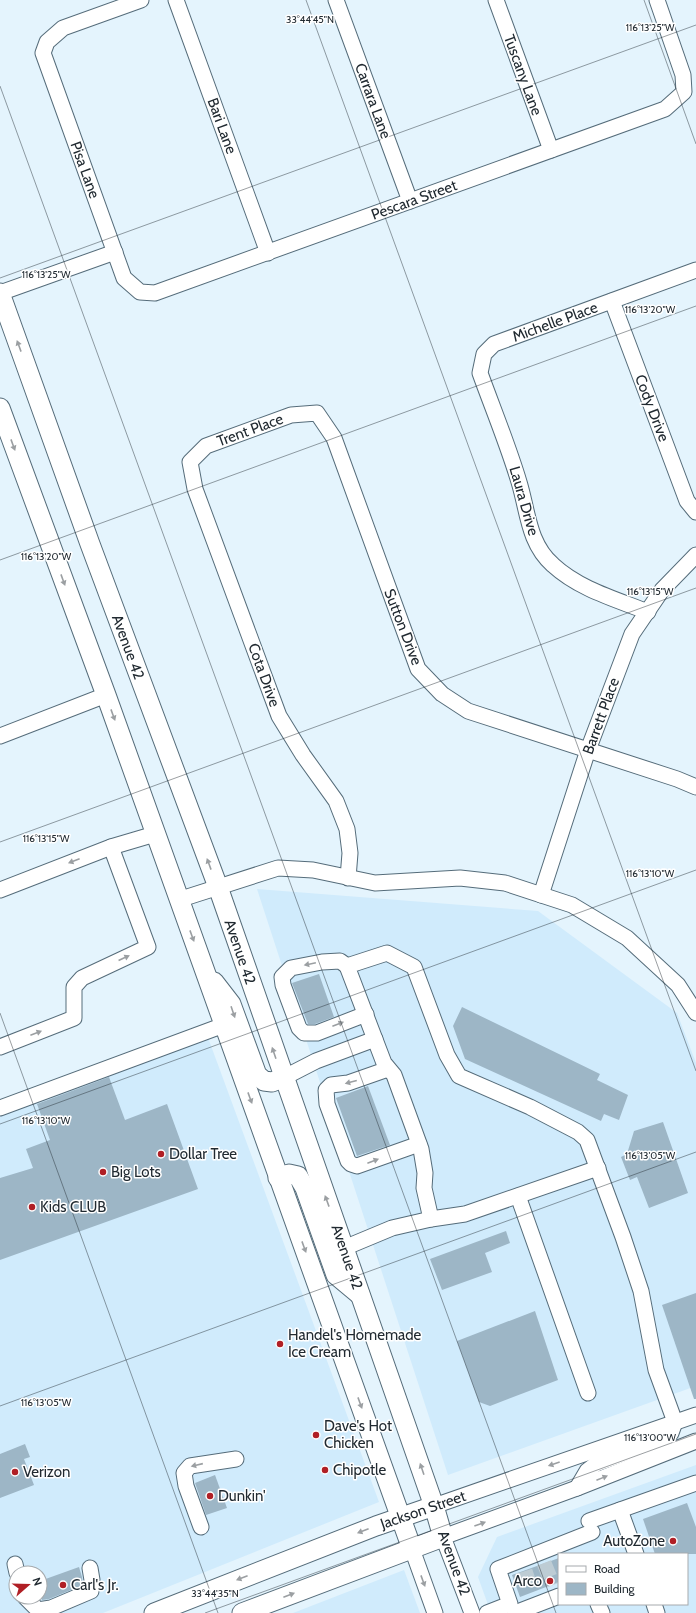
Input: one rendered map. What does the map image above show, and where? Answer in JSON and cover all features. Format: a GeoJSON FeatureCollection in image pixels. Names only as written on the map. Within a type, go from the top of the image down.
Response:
{"type":"FeatureCollection","features":[{"type":"Feature","properties":{"kind":"main road","name":"Avenue 42"},"geometry":{"type":"LineString","coordinates":[[0,293],[90,544],[218,887],[283,1078],[344,1248],[444,1537]]}},
{"type":"Feature","properties":{"kind":"main road"},"geometry":{"type":"LineString","coordinates":[[0,408],[106,695],[178,900],[412,1549]]}},
{"type":"Feature","properties":{"kind":"main road"},"geometry":{"type":"LineString","coordinates":[[203,969],[231,1004],[257,1075],[264,1081],[272,1082],[283,1078]]}},
{"type":"Feature","properties":{"kind":"main road"},"geometry":{"type":"LineString","coordinates":[[278,1178],[289,1174],[298,1176],[305,1188],[336,1275],[360,1295]]}},
{"type":"Feature","properties":{"kind":"main road","name":"Jackson Street"},"geometry":{"type":"LineString","coordinates":[[154,1613],[434,1506]]}},
{"type":"Feature","properties":{"kind":"main road"},"geometry":{"type":"LineString","coordinates":[[242,1613],[444,1537]]}},
{"type":"Feature","properties":{"kind":"street","name":"Pisa Lane"},"geometry":{"type":"LineString","coordinates":[[140,292],[124,278],[43,53],[47,42],[63,28],[141,0]]}},
{"type":"Feature","properties":{"kind":"street","name":"Bari Lane"},"geometry":{"type":"LineString","coordinates":[[176,0],[268,253]]}},
{"type":"Feature","properties":{"kind":"street","name":"Carrara Lane"},"geometry":{"type":"LineString","coordinates":[[336,0],[410,201]]}},
{"type":"Feature","properties":{"kind":"street","name":"Tuscany Lane"},"geometry":{"type":"LineString","coordinates":[[496,0],[551,150]]}},
{"type":"Feature","properties":{"kind":"street","name":"Pescara Street"},"geometry":{"type":"LineString","coordinates":[[140,292],[155,293],[665,109],[684,92],[683,75],[657,0]]}},
{"type":"Feature","properties":{"kind":"street"},"geometry":{"type":"LineString","coordinates":[[0,293],[115,252]]}},
{"type":"Feature","properties":{"kind":"street","name":"Michelle Place"},"geometry":{"type":"LineString","coordinates":[[484,354],[494,344],[696,270]]}},
{"type":"Feature","properties":{"kind":"street","name":"Cody Drive"},"geometry":{"type":"LineString","coordinates":[[612,301],[687,501],[696,512]]}},
{"type":"Feature","properties":{"kind":"street","name":"Laura Drive"},"geometry":{"type":"LineString","coordinates":[[484,354],[480,373],[519,482],[528,521],[538,548],[552,564],[574,582],[648,612]]}},
{"type":"Feature","properties":{"kind":"street","name":"Trent Place"},"geometry":{"type":"LineString","coordinates":[[190,462],[206,446],[291,416],[317,413]]}},
{"type":"Feature","properties":{"kind":"street","name":"Sutton Drive"},"geometry":{"type":"LineString","coordinates":[[317,413],[334,438],[418,669],[442,694],[468,711],[677,779],[696,787]]}},
{"type":"Feature","properties":{"kind":"street","name":"Cota Drive"},"geometry":{"type":"LineString","coordinates":[[190,462],[195,489],[279,716],[303,755],[336,801],[347,829],[350,853],[348,878]]}},
{"type":"Feature","properties":{"kind":"street","name":"Barrett Place"},"geometry":{"type":"LineString","coordinates":[[541,895],[588,750],[632,634],[662,590],[696,555]]}},
{"type":"Feature","properties":{"kind":"street"},"geometry":{"type":"LineString","coordinates":[[0,736],[106,695]]}},
{"type":"Feature","properties":{"kind":"street"},"geometry":{"type":"LineString","coordinates":[[0,890],[111,847],[155,834]]}},
{"type":"Feature","properties":{"kind":"street"},"geometry":{"type":"LineString","coordinates":[[0,1047],[74,1018],[74,987],[82,978],[148,947],[111,847]]}},
{"type":"Feature","properties":{"kind":"street"},"geometry":{"type":"LineString","coordinates":[[178,900],[278,868],[313,870],[374,883],[460,878],[505,883],[572,905],[627,938],[678,986],[696,1013]]}},
{"type":"Feature","properties":{"kind":"street"},"geometry":{"type":"LineString","coordinates":[[347,966],[387,953],[414,967],[447,1055],[459,1076],[530,1107],[578,1132],[587,1140],[641,1291],[656,1370],[675,1422],[671,1433],[665,1439],[596,1464],[587,1471],[577,1488]]}},
{"type":"Feature","properties":{"kind":"street"},"geometry":{"type":"LineString","coordinates":[[366,1014],[317,1032],[304,1033],[299,1028],[283,985],[282,977],[285,972],[291,968],[330,961],[340,961],[347,966],[366,1014],[384,1063],[394,1075],[419,1144],[426,1173],[424,1188],[431,1218]]}},
{"type":"Feature","properties":{"kind":"street"},"geometry":{"type":"LineString","coordinates":[[0,1108],[224,1025]]}},
{"type":"Feature","properties":{"kind":"street"},"geometry":{"type":"LineString","coordinates":[[283,1078],[316,1061],[375,1039]]}},
{"type":"Feature","properties":{"kind":"street"},"geometry":{"type":"LineString","coordinates":[[388,1069],[348,1084],[332,1085],[326,1090],[327,1104],[348,1161],[357,1166],[419,1144]]}},
{"type":"Feature","properties":{"kind":"street"},"geometry":{"type":"LineString","coordinates":[[344,1248],[392,1228],[431,1218],[465,1214],[598,1168]]}},
{"type":"Feature","properties":{"kind":"street"},"geometry":{"type":"LineString","coordinates":[[518,1196],[588,1393]]}},
{"type":"Feature","properties":{"kind":"street","name":"Jackson Street"},"geometry":{"type":"LineString","coordinates":[[434,1506],[696,1414]]}},
{"type":"Feature","properties":{"kind":"street"},"geometry":{"type":"LineString","coordinates":[[444,1537],[577,1488],[696,1441]]}},
{"type":"Feature","properties":{"kind":"street"},"geometry":{"type":"LineString","coordinates":[[201,1527],[186,1486],[184,1473],[190,1466],[236,1459]]}},
{"type":"Feature","properties":{"kind":"street"},"geometry":{"type":"LineString","coordinates":[[556,1593],[534,1598],[504,1611],[498,1569],[523,1565],[564,1549],[590,1527],[620,1510],[696,1483]]}},
{"type":"Feature","properties":{"kind":"street"},"geometry":{"type":"LineString","coordinates":[[620,1510],[636,1553]]}},
{"type":"Feature","properties":{"kind":"street","name":"Avenue 42"},"geometry":{"type":"LineString","coordinates":[[444,1537],[472,1613]]}},
{"type":"Feature","properties":{"kind":"street"},"geometry":{"type":"LineString","coordinates":[[412,1549],[435,1613]]}},
{"type":"Feature","properties":{"kind":"street"},"geometry":{"type":"LineString","coordinates":[[33,1605],[38,1610],[51,1608],[91,1591],[92,1580],[90,1568]]}},
{"type":"Feature","properties":{"kind":"shaded area"},"geometry":{"type":"Polygon","coordinates":[[[257,889],[538,911],[677,1013],[696,1063],[696,1386],[448,1475],[257,889]]]}},
{"type":"Feature","properties":{"kind":"shaded area"},"geometry":{"type":"Polygon","coordinates":[[[203,1024],[379,1502],[103,1613],[0,1613],[0,1101],[203,1024]]]}},
{"type":"Feature","properties":{"kind":"shaded area"},"geometry":{"type":"Polygon","coordinates":[[[696,1465],[696,1613],[491,1613],[478,1577],[497,1537],[696,1465]]]}},
{"type":"Feature","properties":{"kind":"shaded area"},"geometry":{"type":"Polygon","coordinates":[[[404,1570],[420,1613],[293,1613],[404,1570]]]}},
{"type":"Feature","properties":{"kind":"building"},"geometry":{"type":"Polygon","coordinates":[[[319,974],[334,1017],[315,1024],[308,1024],[292,983],[319,974]]]}},
{"type":"Feature","properties":{"kind":"building"},"geometry":{"type":"Polygon","coordinates":[[[462,1007],[600,1074],[597,1080],[628,1095],[619,1120],[604,1114],[601,1121],[465,1059],[453,1026],[462,1007]]]}},
{"type":"Feature","properties":{"kind":"building"},"geometry":{"type":"Polygon","coordinates":[[[109,1077],[125,1120],[167,1104],[198,1189],[0,1260],[0,1178],[33,1168],[26,1149],[50,1140],[37,1104],[109,1077]]]}},
{"type":"Feature","properties":{"kind":"building"},"geometry":{"type":"Polygon","coordinates":[[[368,1086],[390,1145],[357,1156],[336,1098],[368,1086]]]}},
{"type":"Feature","properties":{"kind":"building"},"geometry":{"type":"Polygon","coordinates":[[[663,1122],[688,1193],[649,1208],[637,1177],[630,1180],[621,1157],[627,1154],[634,1131],[663,1122]]]}},
{"type":"Feature","properties":{"kind":"building"},"geometry":{"type":"Polygon","coordinates":[[[506,1231],[510,1243],[485,1253],[492,1272],[442,1290],[430,1259],[506,1231]]]}},
{"type":"Feature","properties":{"kind":"building"},"geometry":{"type":"Polygon","coordinates":[[[696,1293],[696,1399],[694,1399],[662,1305],[696,1293]]]}},
{"type":"Feature","properties":{"kind":"building"},"geometry":{"type":"Polygon","coordinates":[[[535,1311],[558,1380],[490,1406],[479,1402],[457,1341],[535,1311]]]}},
{"type":"Feature","properties":{"kind":"building","name":"Verizon"},"geometry":{"type":"Polygon","coordinates":[[[25,1444],[30,1457],[24,1459],[34,1485],[0,1498],[0,1454],[25,1444]]]}},
{"type":"Feature","properties":{"kind":"building","name":"Dunkin'"},"geometry":{"type":"Polygon","coordinates":[[[215,1475],[227,1508],[206,1515],[195,1483],[215,1475]]]}},
{"type":"Feature","properties":{"kind":"building","name":"AutoZone"},"geometry":{"type":"Polygon","coordinates":[[[687,1503],[696,1527],[696,1554],[655,1553],[643,1519],[687,1503]]]}},
{"type":"Feature","properties":{"kind":"building"},"geometry":{"type":"Polygon","coordinates":[[[558,1558],[558,1582],[520,1597],[512,1575],[558,1558]]]}},
{"type":"Feature","properties":{"kind":"building","name":"Carl's Jr."},"geometry":{"type":"Polygon","coordinates":[[[79,1567],[83,1585],[48,1599],[48,1578],[79,1567]]]}},
{"type":"Feature","properties":{"kind":"tunnel"},"geometry":{"type":"LineString","coordinates":[[544,1563],[553,1585]]}},
{"type":"Feature","properties":{"kind":"tunnel"},"geometry":{"type":"LineString","coordinates":[[525,1571],[532,1592]]}},
{"type":"Feature","properties":{"kind":"place","name":"Dollar Tree"},"geometry":{"type":"Point","coordinates":[161,1154]}},
{"type":"Feature","properties":{"kind":"place","name":"Big Lots"},"geometry":{"type":"Point","coordinates":[103,1172]}},
{"type":"Feature","properties":{"kind":"place","name":"Kids CLUB"},"geometry":{"type":"Point","coordinates":[32,1207]}},
{"type":"Feature","properties":{"kind":"place","name":"Handel's Homemade Ice Cream"},"geometry":{"type":"Point","coordinates":[280,1344]}},
{"type":"Feature","properties":{"kind":"place","name":"Dave's Hot Chicken"},"geometry":{"type":"Point","coordinates":[316,1435]}},
{"type":"Feature","properties":{"kind":"place","name":"Chipotle"},"geometry":{"type":"Point","coordinates":[325,1470]}},
{"type":"Feature","properties":{"kind":"place","name":"Verizon"},"geometry":{"type":"Point","coordinates":[15,1472]}},
{"type":"Feature","properties":{"kind":"place","name":"Dunkin'"},"geometry":{"type":"Point","coordinates":[210,1496]}},
{"type":"Feature","properties":{"kind":"place","name":"AutoZone"},"geometry":{"type":"Point","coordinates":[673,1541]}},
{"type":"Feature","properties":{"kind":"place","name":"Arco"},"geometry":{"type":"Point","coordinates":[550,1581]}},
{"type":"Feature","properties":{"kind":"place","name":"Carl's Jr."},"geometry":{"type":"Point","coordinates":[63,1585]}}]}
